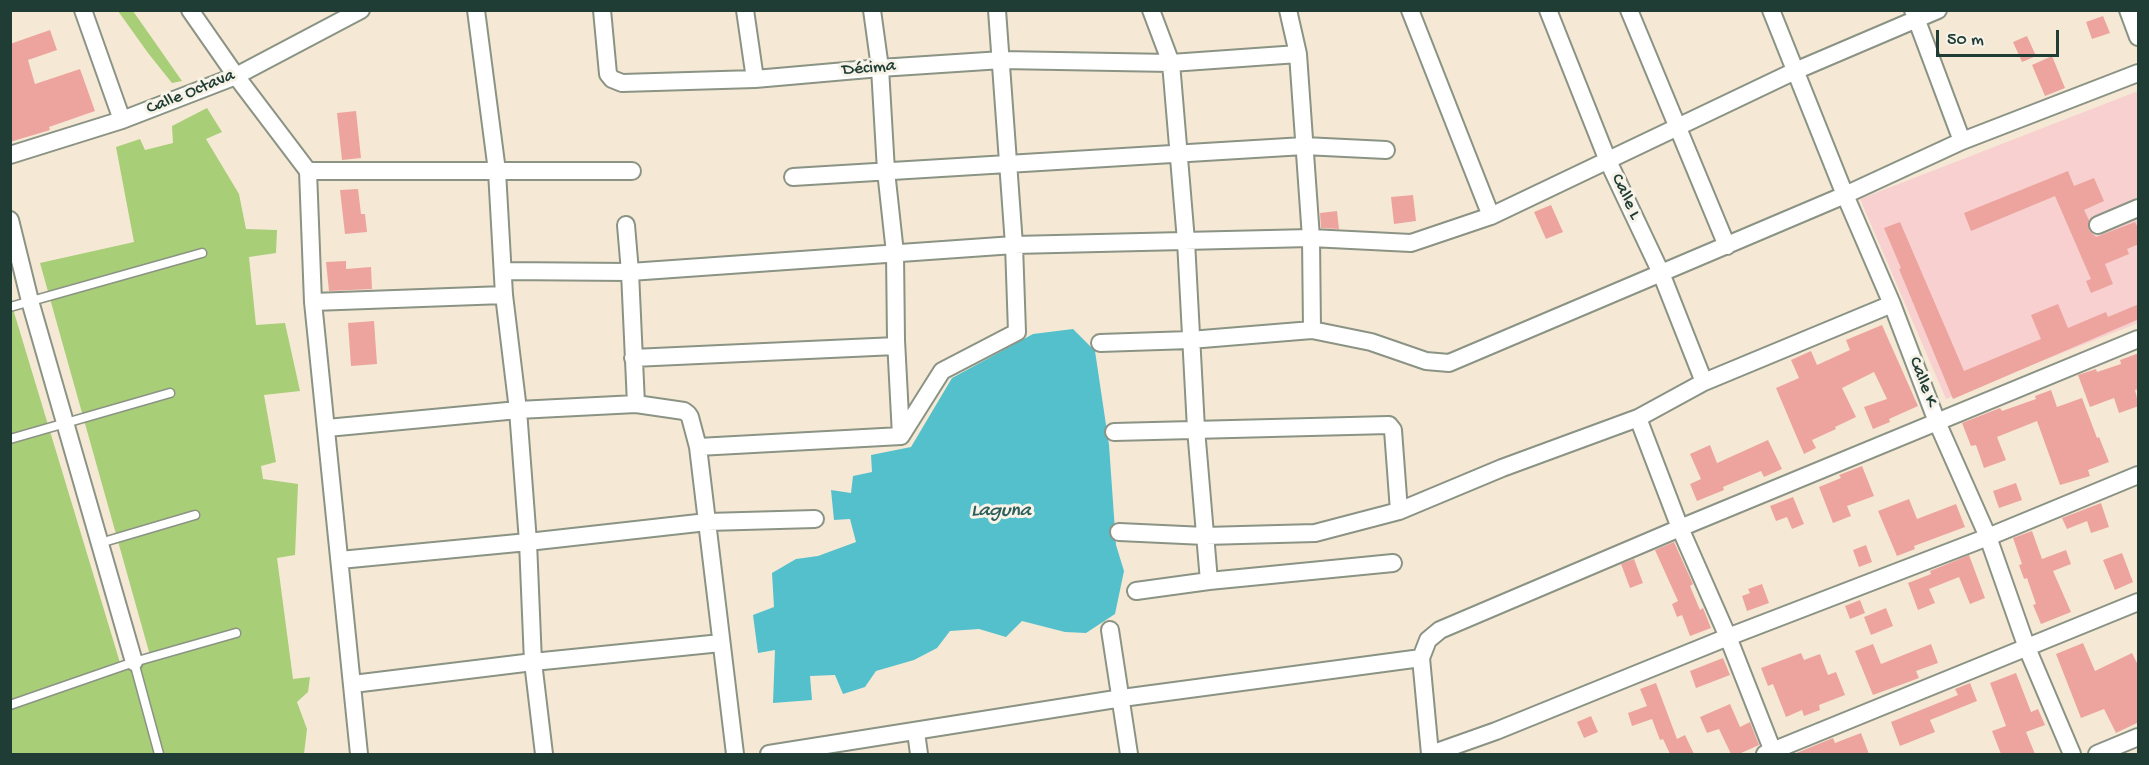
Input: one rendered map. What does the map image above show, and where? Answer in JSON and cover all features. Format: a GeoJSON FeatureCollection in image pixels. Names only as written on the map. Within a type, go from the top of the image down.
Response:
{"type":"FeatureCollection","features":[{"type":"Feature","properties":{"kind":"street"},"geometry":{"type":"LineString","coordinates":[[83,10],[122,120]]}},
{"type":"Feature","properties":{"kind":"street"},"geometry":{"type":"LineString","coordinates":[[190,10],[236,76],[308,171],[313,302],[359,754]]}},
{"type":"Feature","properties":{"kind":"street"},"geometry":{"type":"LineString","coordinates":[[476,10],[497,171],[504,295],[518,411],[528,542],[533,662],[544,754]]}},
{"type":"Feature","properties":{"kind":"street","name":"Décima"},"geometry":{"type":"LineString","coordinates":[[602,10],[608,74],[616,82],[622,83],[755,79],[1002,60],[1171,63],[1298,54]]}},
{"type":"Feature","properties":{"kind":"street"},"geometry":{"type":"LineString","coordinates":[[745,10],[755,79]]}},
{"type":"Feature","properties":{"kind":"street"},"geometry":{"type":"LineString","coordinates":[[872,10],[880,68],[886,171],[895,253],[896,346],[901,436]]}},
{"type":"Feature","properties":{"kind":"street"},"geometry":{"type":"LineString","coordinates":[[901,436],[942,371],[1017,332],[1014,245],[997,10]]}},
{"type":"Feature","properties":{"kind":"street"},"geometry":{"type":"LineString","coordinates":[[1151,10],[1171,63],[1186,241],[1196,429],[1209,581]]}},
{"type":"Feature","properties":{"kind":"street"},"geometry":{"type":"LineString","coordinates":[[1288,10],[1298,54],[1311,238],[1312,330]]}},
{"type":"Feature","properties":{"kind":"street"},"geometry":{"type":"LineString","coordinates":[[1410,10],[1491,216]]}},
{"type":"Feature","properties":{"kind":"street","name":"Calle L"},"geometry":{"type":"LineString","coordinates":[[1548,10],[1608,161],[1661,273],[1704,381]]}},
{"type":"Feature","properties":{"kind":"street"},"geometry":{"type":"LineString","coordinates":[[1629,10],[1727,246]]}},
{"type":"Feature","properties":{"kind":"street","name":"Calle K"},"geometry":{"type":"LineString","coordinates":[[1771,10],[1845,195],[1892,304],[1937,422],[1988,537],[2027,648],[2072,754]]}},
{"type":"Feature","properties":{"kind":"street"},"geometry":{"type":"LineString","coordinates":[[503,271],[630,272],[1014,245],[1311,238],[1411,243],[1491,216],[1915,15],[1938,10]]}},
{"type":"Feature","properties":{"kind":"street"},"geometry":{"type":"LineString","coordinates":[[2128,10],[2139,37]]}},
{"type":"Feature","properties":{"kind":"street","name":"Calle Octava"},"geometry":{"type":"LineString","coordinates":[[10,155],[122,120],[236,76],[359,11]]}},
{"type":"Feature","properties":{"kind":"street"},"geometry":{"type":"LineString","coordinates":[[1915,15],[1962,141]]}},
{"type":"Feature","properties":{"kind":"street"},"geometry":{"type":"LineString","coordinates":[[1100,344],[1190,340],[1312,330],[1371,342],[1426,361],[1449,363],[1845,195],[1962,141],[2139,74]]}},
{"type":"Feature","properties":{"kind":"street"},"geometry":{"type":"LineString","coordinates":[[793,177],[1304,146],[1386,150]]}},
{"type":"Feature","properties":{"kind":"street"},"geometry":{"type":"LineString","coordinates":[[308,171],[632,171]]}},
{"type":"Feature","properties":{"kind":"street"},"geometry":{"type":"LineString","coordinates":[[2098,225],[2139,208]]}},
{"type":"Feature","properties":{"kind":"street"},"geometry":{"type":"LineString","coordinates":[[10,220],[30,302],[134,662]]}},
{"type":"Feature","properties":{"kind":"street"},"geometry":{"type":"LineString","coordinates":[[626,225],[636,404]]}},
{"type":"Feature","properties":{"kind":"street"},"geometry":{"type":"LineString","coordinates":[[313,302],[504,295]]}},
{"type":"Feature","properties":{"kind":"street"},"geometry":{"type":"LineString","coordinates":[[1119,532],[1205,536],[1315,533],[1399,512],[1502,468],[1638,418],[1704,381],[1892,304]]}},
{"type":"Feature","properties":{"kind":"street"},"geometry":{"type":"LineString","coordinates":[[2139,339],[1680,528],[1440,630],[1428,640],[1420,658],[1430,754],[1496,731],[2139,475]]}},
{"type":"Feature","properties":{"kind":"street"},"geometry":{"type":"LineString","coordinates":[[633,358],[896,346]]}},
{"type":"Feature","properties":{"kind":"street"},"geometry":{"type":"LineString","coordinates":[[327,428],[518,411],[636,404],[684,411],[690,417],[698,447],[735,754]]}},
{"type":"Feature","properties":{"kind":"street"},"geometry":{"type":"LineString","coordinates":[[1638,418],[1680,528],[1728,637],[1771,753],[2139,602]]}},
{"type":"Feature","properties":{"kind":"street"},"geometry":{"type":"LineString","coordinates":[[1114,432],[1389,425],[1392,430],[1399,512]]}},
{"type":"Feature","properties":{"kind":"street"},"geometry":{"type":"LineString","coordinates":[[698,447],[901,436]]}},
{"type":"Feature","properties":{"kind":"street"},"geometry":{"type":"LineString","coordinates":[[340,560],[707,522],[815,519]]}},
{"type":"Feature","properties":{"kind":"street"},"geometry":{"type":"LineString","coordinates":[[1136,591],[1209,581],[1393,563]]}},
{"type":"Feature","properties":{"kind":"street"},"geometry":{"type":"LineString","coordinates":[[1110,630],[1129,754]]}},
{"type":"Feature","properties":{"kind":"street"},"geometry":{"type":"LineString","coordinates":[[353,684],[533,662],[721,643]]}},
{"type":"Feature","properties":{"kind":"street"},"geometry":{"type":"LineString","coordinates":[[769,754],[1122,698],[1420,658]]}},
{"type":"Feature","properties":{"kind":"street"},"geometry":{"type":"LineString","coordinates":[[916,732],[919,754]]}},
{"type":"Feature","properties":{"kind":"street"},"geometry":{"type":"LineString","coordinates":[[2097,754],[2139,737]]}},
{"type":"Feature","properties":{"kind":"lane"},"geometry":{"type":"LineString","coordinates":[[10,307],[202,254]]}},
{"type":"Feature","properties":{"kind":"lane"},"geometry":{"type":"LineString","coordinates":[[10,439],[170,393]]}},
{"type":"Feature","properties":{"kind":"lane"},"geometry":{"type":"LineString","coordinates":[[100,543],[195,515]]}},
{"type":"Feature","properties":{"kind":"lane"},"geometry":{"type":"LineString","coordinates":[[10,705],[134,662],[236,633]]}},
{"type":"Feature","properties":{"kind":"lane"},"geometry":{"type":"LineString","coordinates":[[134,662],[159,754]]}},
{"type":"Feature","properties":{"kind":"shaded area"},"geometry":{"type":"Polygon","coordinates":[[[2138,91],[2138,323],[1946,399],[1860,199],[2138,91]]]}},
{"type":"Feature","properties":{"kind":"green space"},"geometry":{"type":"Polygon","coordinates":[[[118,11],[133,11],[182,81],[172,83],[118,11]]]}},
{"type":"Feature","properties":{"kind":"green space"},"geometry":{"type":"Polygon","coordinates":[[[207,108],[222,132],[206,139],[239,194],[246,229],[277,230],[276,253],[249,257],[256,325],[285,323],[300,391],[264,395],[276,462],[261,466],[263,479],[298,484],[295,555],[277,558],[293,679],[310,677],[308,692],[297,702],[307,729],[304,754],[11,754],[10,299],[121,666],[151,659],[40,263],[134,242],[116,147],[140,139],[145,150],[173,143],[172,126],[207,108]]]}},
{"type":"Feature","properties":{"kind":"water","name":"Laguna"},"geometry":{"type":"Polygon","coordinates":[[[1073,329],[1095,351],[1109,445],[1116,545],[1124,571],[1115,614],[1086,633],[1065,632],[1022,621],[1006,637],[979,629],[950,631],[937,648],[914,660],[876,671],[865,687],[843,694],[835,675],[810,676],[812,700],[773,703],[775,650],[758,653],[753,615],[774,607],[772,573],[796,559],[818,556],[856,542],[850,519],[834,520],[831,490],[851,493],[853,476],[872,472],[871,455],[911,447],[952,378],[1033,334],[1073,329]]]}},
{"type":"Feature","properties":{"kind":"building"},"geometry":{"type":"Polygon","coordinates":[[[2103,16],[2110,33],[2092,39],[2086,22],[2103,16]]]}},
{"type":"Feature","properties":{"kind":"building"},"geometry":{"type":"Polygon","coordinates":[[[50,30],[57,50],[28,60],[35,84],[80,69],[95,111],[49,127],[50,130],[10,142],[10,44],[50,30]]]}},
{"type":"Feature","properties":{"kind":"building"},"geometry":{"type":"Polygon","coordinates":[[[2027,36],[2036,56],[2022,62],[2013,42],[2027,36]]]}},
{"type":"Feature","properties":{"kind":"building"},"geometry":{"type":"Polygon","coordinates":[[[2052,56],[2065,88],[2045,96],[2032,65],[2052,56]]]}},
{"type":"Feature","properties":{"kind":"building"},"geometry":{"type":"Polygon","coordinates":[[[356,111],[361,158],[342,160],[337,113],[356,111]]]}},
{"type":"Feature","properties":{"kind":"building"},"geometry":{"type":"Polygon","coordinates":[[[2068,171],[2074,186],[2094,178],[2104,201],[2084,210],[2089,220],[2089,230],[2096,237],[2135,222],[2139,230],[2139,244],[2127,249],[2129,254],[2105,264],[2113,284],[2091,293],[2086,281],[2091,279],[2055,196],[1971,231],[1964,213],[2068,171]]]}},
{"type":"Feature","properties":{"kind":"building"},"geometry":{"type":"Polygon","coordinates":[[[358,189],[361,214],[365,214],[367,232],[345,234],[340,190],[358,189]]]}},
{"type":"Feature","properties":{"kind":"building"},"geometry":{"type":"Polygon","coordinates":[[[1413,195],[1416,221],[1394,224],[1391,197],[1413,195]]]}},
{"type":"Feature","properties":{"kind":"building"},"geometry":{"type":"Polygon","coordinates":[[[1551,205],[1563,232],[1546,239],[1534,212],[1551,205]]]}},
{"type":"Feature","properties":{"kind":"building"},"geometry":{"type":"Polygon","coordinates":[[[1337,211],[1339,229],[1321,228],[1320,213],[1337,211]]]}},
{"type":"Feature","properties":{"kind":"building"},"geometry":{"type":"Polygon","coordinates":[[[1900,222],[1964,371],[2041,339],[2031,315],[2058,304],[2068,328],[2106,312],[2108,317],[2139,304],[2139,319],[1953,399],[1884,228],[1900,222]]]}},
{"type":"Feature","properties":{"kind":"building"},"geometry":{"type":"Polygon","coordinates":[[[346,261],[346,269],[371,267],[372,289],[329,291],[326,262],[346,261]]]}},
{"type":"Feature","properties":{"kind":"building"},"geometry":{"type":"Polygon","coordinates":[[[374,321],[377,364],[351,366],[348,323],[374,321]]]}},
{"type":"Feature","properties":{"kind":"building"},"geometry":{"type":"Polygon","coordinates":[[[1882,325],[1918,406],[1873,429],[1864,407],[1887,399],[1874,372],[1842,388],[1856,417],[1812,440],[1816,448],[1804,454],[1776,388],[1799,378],[1791,360],[1811,351],[1817,365],[1850,350],[1846,340],[1882,325]]]}},
{"type":"Feature","properties":{"kind":"building"},"geometry":{"type":"Polygon","coordinates":[[[2139,353],[2139,389],[2135,390],[2139,406],[2119,413],[2114,398],[2090,407],[2078,375],[2096,369],[2097,372],[2121,364],[2120,360],[2139,353]]]}},
{"type":"Feature","properties":{"kind":"building"},"geometry":{"type":"Polygon","coordinates":[[[2051,390],[2057,407],[2082,398],[2109,462],[2088,470],[2090,476],[2060,485],[2037,421],[1997,437],[2006,460],[1984,468],[1976,445],[1971,446],[1962,423],[2000,408],[2002,411],[2036,399],[2035,396],[2051,390]]]}},
{"type":"Feature","properties":{"kind":"building"},"geometry":{"type":"Polygon","coordinates":[[[1768,440],[1782,469],[1764,477],[1761,471],[1697,501],[1690,484],[1701,479],[1690,454],[1710,445],[1717,463],[1768,440]]]}},
{"type":"Feature","properties":{"kind":"building"},"geometry":{"type":"Polygon","coordinates":[[[1862,466],[1874,496],[1847,506],[1851,516],[1833,523],[1819,487],[1841,478],[1839,475],[1862,466]]]}},
{"type":"Feature","properties":{"kind":"building"},"geometry":{"type":"Polygon","coordinates":[[[2016,483],[2022,500],[1999,508],[1993,491],[2016,483]]]}},
{"type":"Feature","properties":{"kind":"building"},"geometry":{"type":"Polygon","coordinates":[[[1793,497],[1804,524],[1792,529],[1787,517],[1776,521],[1770,506],[1793,497]]]}},
{"type":"Feature","properties":{"kind":"building"},"geometry":{"type":"Polygon","coordinates":[[[1909,499],[1917,519],[1956,504],[1965,527],[1914,546],[1915,549],[1897,556],[1878,511],[1909,499]]]}},
{"type":"Feature","properties":{"kind":"building"},"geometry":{"type":"Polygon","coordinates":[[[2101,503],[2109,527],[2091,533],[2087,521],[2067,529],[2062,518],[2101,503]]]}},
{"type":"Feature","properties":{"kind":"building"},"geometry":{"type":"Polygon","coordinates":[[[2032,531],[2042,559],[2066,550],[2071,564],[2053,571],[2071,612],[2041,624],[2033,605],[2036,604],[2027,578],[2024,579],[2019,565],[2022,564],[2013,538],[2032,531]]]}},
{"type":"Feature","properties":{"kind":"building"},"geometry":{"type":"Polygon","coordinates":[[[1674,542],[1693,584],[1690,586],[1700,610],[1703,608],[1711,628],[1690,636],[1682,615],[1677,617],[1672,604],[1678,601],[1655,550],[1674,542]]]}},
{"type":"Feature","properties":{"kind":"building"},"geometry":{"type":"Polygon","coordinates":[[[1866,545],[1872,562],[1859,567],[1853,550],[1866,545]]]}},
{"type":"Feature","properties":{"kind":"building"},"geometry":{"type":"Polygon","coordinates":[[[2122,553],[2133,582],[2115,590],[2103,560],[2122,553]]]}},
{"type":"Feature","properties":{"kind":"building"},"geometry":{"type":"Polygon","coordinates":[[[1969,555],[1985,598],[1970,604],[1959,577],[1929,589],[1935,603],[1918,610],[1908,583],[1969,555]]]}},
{"type":"Feature","properties":{"kind":"building"},"geometry":{"type":"Polygon","coordinates":[[[1634,559],[1643,583],[1630,588],[1621,564],[1634,559]]]}},
{"type":"Feature","properties":{"kind":"building"},"geometry":{"type":"Polygon","coordinates":[[[1762,584],[1769,603],[1747,611],[1742,596],[1750,593],[1748,589],[1762,584]]]}},
{"type":"Feature","properties":{"kind":"building"},"geometry":{"type":"Polygon","coordinates":[[[1860,600],[1865,613],[1850,619],[1845,606],[1860,600]]]}},
{"type":"Feature","properties":{"kind":"building"},"geometry":{"type":"Polygon","coordinates":[[[1886,608],[1893,626],[1871,635],[1864,617],[1886,608]]]}},
{"type":"Feature","properties":{"kind":"building"},"geometry":{"type":"Polygon","coordinates":[[[2083,643],[2095,671],[2132,653],[2139,667],[2139,722],[2116,733],[2104,709],[2081,718],[2056,654],[2083,643]]]}},
{"type":"Feature","properties":{"kind":"building"},"geometry":{"type":"Polygon","coordinates":[[[1873,644],[1881,664],[1931,644],[1938,663],[1916,671],[1919,678],[1873,695],[1855,651],[1873,644]]]}},
{"type":"Feature","properties":{"kind":"building"},"geometry":{"type":"Polygon","coordinates":[[[1801,653],[1804,660],[1820,654],[1828,675],[1836,672],[1845,695],[1819,705],[1820,710],[1804,716],[1802,710],[1786,717],[1773,684],[1768,686],[1761,668],[1801,653]]]}},
{"type":"Feature","properties":{"kind":"building"},"geometry":{"type":"Polygon","coordinates":[[[1723,658],[1730,675],[1696,688],[1690,671],[1723,658]]]}},
{"type":"Feature","properties":{"kind":"building"},"geometry":{"type":"Polygon","coordinates":[[[2016,673],[2031,712],[2038,709],[2045,725],[2026,732],[2035,754],[2001,754],[1992,731],[2006,726],[1990,683],[2016,673]]]}},
{"type":"Feature","properties":{"kind":"building"},"geometry":{"type":"Polygon","coordinates":[[[1656,683],[1677,739],[1685,735],[1694,754],[1670,754],[1663,739],[1660,740],[1652,719],[1632,726],[1628,713],[1647,706],[1640,689],[1656,683]]]}},
{"type":"Feature","properties":{"kind":"building"},"geometry":{"type":"Polygon","coordinates":[[[1970,683],[1977,701],[1930,720],[1935,732],[1900,746],[1891,722],[1958,695],[1955,689],[1970,683]]]}},
{"type":"Feature","properties":{"kind":"building"},"geometry":{"type":"Polygon","coordinates":[[[1730,704],[1740,727],[1750,722],[1759,745],[1739,754],[1731,754],[1719,729],[1707,733],[1700,717],[1730,704]]]}},
{"type":"Feature","properties":{"kind":"building"},"geometry":{"type":"Polygon","coordinates":[[[1591,716],[1598,732],[1584,738],[1577,722],[1591,716]]]}},
{"type":"Feature","properties":{"kind":"building"},"geometry":{"type":"Polygon","coordinates":[[[1861,733],[1869,754],[1794,754],[1833,738],[1835,743],[1861,733]]]}}]}
